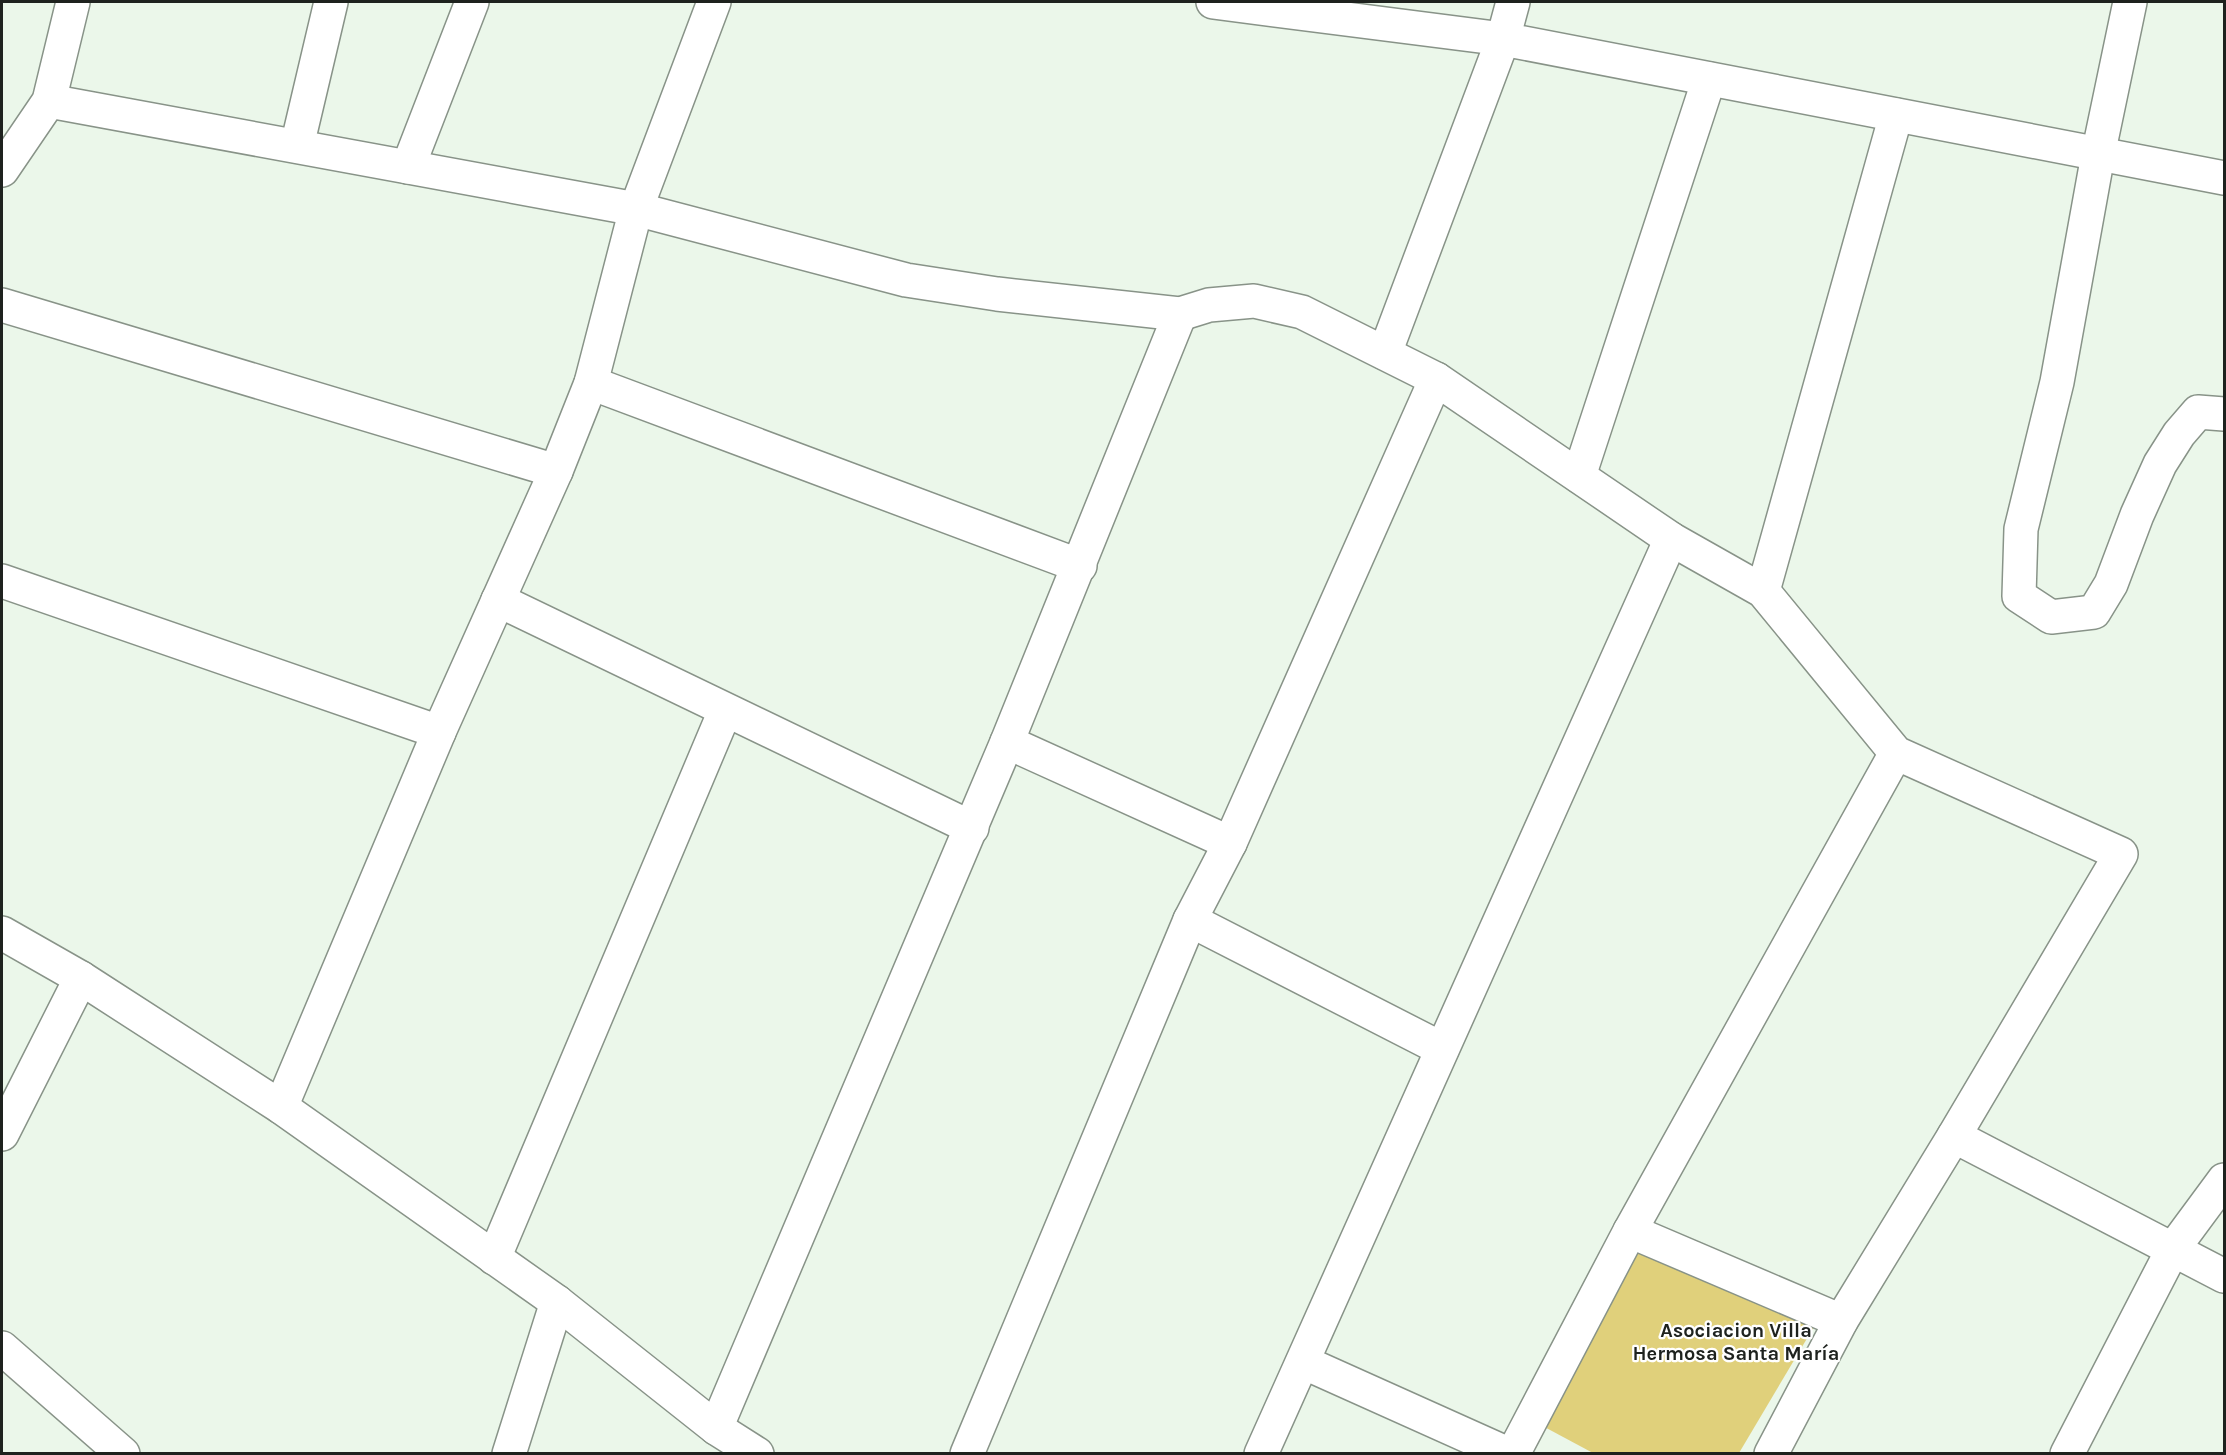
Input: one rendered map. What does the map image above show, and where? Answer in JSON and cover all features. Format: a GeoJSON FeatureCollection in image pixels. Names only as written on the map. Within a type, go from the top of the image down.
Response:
{"type":"FeatureCollection","features":[{"type":"Feature","properties":{"kind":"street"},"geometry":{"type":"LineString","coordinates":[[2,170],[49,101],[73,2]]}},
{"type":"Feature","properties":{"kind":"street"},"geometry":{"type":"LineString","coordinates":[[297,146],[331,2]]}},
{"type":"Feature","properties":{"kind":"street"},"geometry":{"type":"LineString","coordinates":[[408,167],[472,2]]}},
{"type":"Feature","properties":{"kind":"street"},"geometry":{"type":"LineString","coordinates":[[280,1107],[439,732],[556,471],[591,383],[636,209],[714,2]]}},
{"type":"Feature","properties":{"kind":"street"},"geometry":{"type":"LineString","coordinates":[[1214,2],[1503,39],[2224,178]]}},
{"type":"Feature","properties":{"kind":"street"},"geometry":{"type":"LineString","coordinates":[[1385,353],[1503,39],[1513,2]]}},
{"type":"Feature","properties":{"kind":"street"},"geometry":{"type":"LineString","coordinates":[[2130,2],[2098,155],[2056,382],[2021,530],[2019,596],[2051,617],[2094,612],[2111,584],[2137,514],[2160,464],[2179,434],[2198,412],[2224,414]]}},
{"type":"Feature","properties":{"kind":"street"},"geometry":{"type":"LineString","coordinates":[[1579,476],[1709,79]]}},
{"type":"Feature","properties":{"kind":"street"},"geometry":{"type":"LineString","coordinates":[[49,101],[636,209],[906,280],[997,294],[1180,315],[1209,305],[1254,301],[1302,312],[1436,379],[1671,538],[1763,591],[1896,753],[2121,854],[1954,1136],[1841,1320],[1771,1454]]}},
{"type":"Feature","properties":{"kind":"street"},"geometry":{"type":"LineString","coordinates":[[1763,591],[1896,115]]}},
{"type":"Feature","properties":{"kind":"street"},"geometry":{"type":"LineString","coordinates":[[2,305],[556,471]]}},
{"type":"Feature","properties":{"kind":"street"},"geometry":{"type":"LineString","coordinates":[[716,1428],[972,828],[1180,315]]}},
{"type":"Feature","properties":{"kind":"street"},"geometry":{"type":"LineString","coordinates":[[967,1454],[1190,920],[1230,843],[1436,379]]}},
{"type":"Feature","properties":{"kind":"street"},"geometry":{"type":"LineString","coordinates":[[591,383],[1080,566]]}},
{"type":"Feature","properties":{"kind":"street"},"geometry":{"type":"LineString","coordinates":[[1261,1454],[1671,538]]}},
{"type":"Feature","properties":{"kind":"street"},"geometry":{"type":"LineString","coordinates":[[2,581],[439,732]]}},
{"type":"Feature","properties":{"kind":"street"},"geometry":{"type":"LineString","coordinates":[[498,600],[972,828]]}},
{"type":"Feature","properties":{"kind":"street"},"geometry":{"type":"LineString","coordinates":[[494,1258],[725,711]]}},
{"type":"Feature","properties":{"kind":"street"},"geometry":{"type":"LineString","coordinates":[[1007,742],[1230,843]]}},
{"type":"Feature","properties":{"kind":"street"},"geometry":{"type":"LineString","coordinates":[[1513,1454],[1630,1231],[1896,753]]}},
{"type":"Feature","properties":{"kind":"street"},"geometry":{"type":"LineString","coordinates":[[1190,920],[1442,1049]]}},
{"type":"Feature","properties":{"kind":"street"},"geometry":{"type":"LineString","coordinates":[[2,933],[81,978],[280,1107],[557,1302],[716,1428],[757,1454]]}},
{"type":"Feature","properties":{"kind":"street"},"geometry":{"type":"LineString","coordinates":[[2,1134],[81,978]]}},
{"type":"Feature","properties":{"kind":"street"},"geometry":{"type":"LineString","coordinates":[[1954,1136],[2224,1276]]}},
{"type":"Feature","properties":{"kind":"street"},"geometry":{"type":"LineString","coordinates":[[2067,1454],[2173,1248],[2224,1180]]}},
{"type":"Feature","properties":{"kind":"street"},"geometry":{"type":"LineString","coordinates":[[1630,1231],[1841,1320]]}},
{"type":"Feature","properties":{"kind":"street"},"geometry":{"type":"LineString","coordinates":[[509,1454],[557,1302]]}},
{"type":"Feature","properties":{"kind":"street"},"geometry":{"type":"LineString","coordinates":[[2,1348],[123,1454]]}},
{"type":"Feature","properties":{"kind":"street"},"geometry":{"type":"LineString","coordinates":[[1303,1362],[1508,1454]]}},
{"type":"Feature","properties":{"kind":"shaded area"},"geometry":{"type":"Polygon","coordinates":[[[1631,1246],[1815,1325],[1739,1453],[1593,1453],[1537,1423],[1631,1246]]]}},
{"type":"Feature","properties":{"kind":"district","name":"Asociacion Villa Hermosa Santa María"},"geometry":{"type":"Point","coordinates":[1736,1342]}}]}
